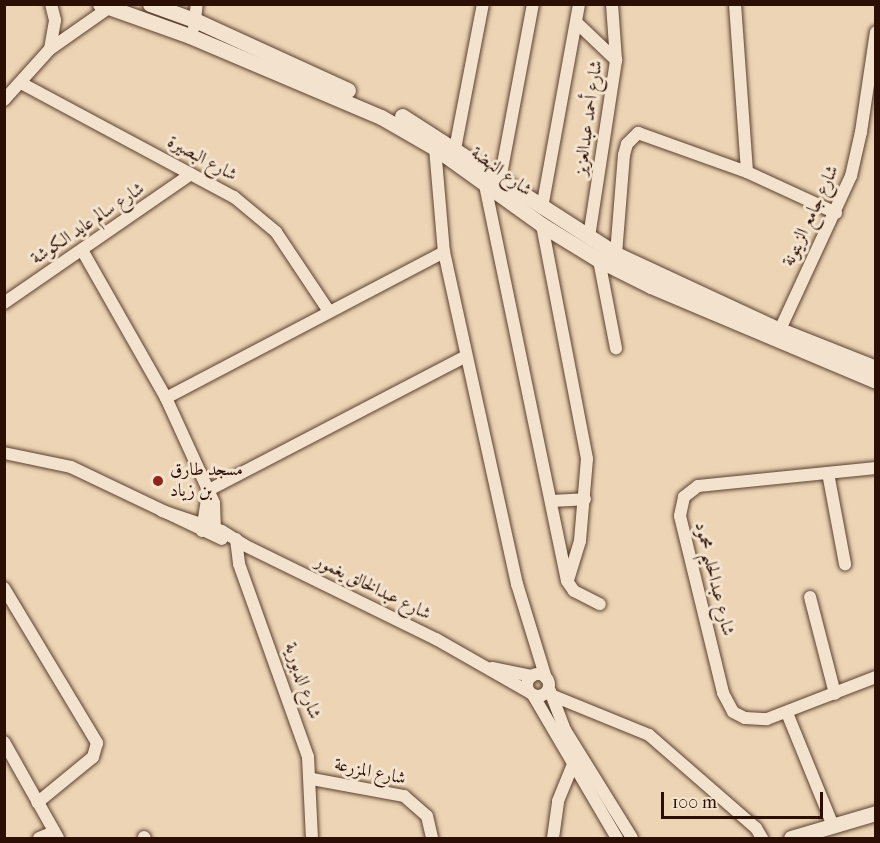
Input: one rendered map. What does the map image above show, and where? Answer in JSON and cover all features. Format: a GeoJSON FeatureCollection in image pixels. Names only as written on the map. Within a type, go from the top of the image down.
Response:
{"type":"FeatureCollection","features":[{"type":"Feature","properties":{"kind":"street"},"geometry":{"type":"LineString","coordinates":[[50,49],[55,20],[51,4]]}},
{"type":"Feature","properties":{"kind":"street","name":"شارع النهضة"},"geometry":{"type":"LineString","coordinates":[[150,4],[197,21],[395,112],[455,149],[542,225],[599,260],[778,334],[876,368]]}},
{"type":"Feature","properties":{"kind":"street"},"geometry":{"type":"LineString","coordinates":[[190,36],[197,21],[197,4]]}},
{"type":"Feature","properties":{"kind":"street"},"geometry":{"type":"LineString","coordinates":[[455,149],[483,4]]}},
{"type":"Feature","properties":{"kind":"street"},"geometry":{"type":"LineString","coordinates":[[533,4],[493,182],[567,581],[574,591],[600,604]]}},
{"type":"Feature","properties":{"kind":"street"},"geometry":{"type":"LineString","coordinates":[[542,208],[579,4]]}},
{"type":"Feature","properties":{"kind":"street","name":"شارع أحمد عبدالعزيز"},"geometry":{"type":"LineString","coordinates":[[590,237],[616,60],[612,4]]}},
{"type":"Feature","properties":{"kind":"street"},"geometry":{"type":"LineString","coordinates":[[735,4],[747,172]]}},
{"type":"Feature","properties":{"kind":"street"},"geometry":{"type":"LineString","coordinates":[[4,100],[50,49],[105,6]]}},
{"type":"Feature","properties":{"kind":"street","name":"شارع النهضة"},"geometry":{"type":"LineString","coordinates":[[105,6],[190,36],[371,112],[542,208],[616,254],[876,381]]}},
{"type":"Feature","properties":{"kind":"street"},"geometry":{"type":"LineString","coordinates":[[577,23],[616,60]]}},
{"type":"Feature","properties":{"kind":"street","name":"شارع جامع الزيتونة"},"geometry":{"type":"LineString","coordinates":[[778,334],[836,213],[856,157],[872,80],[876,32]]}},
{"type":"Feature","properties":{"kind":"street","name":"شارع البصيرة"},"geometry":{"type":"LineString","coordinates":[[21,83],[191,174],[262,218],[294,256],[328,309]]}},
{"type":"Feature","properties":{"kind":"street"},"geometry":{"type":"LineString","coordinates":[[616,254],[624,155],[627,144],[638,133],[747,172],[836,213]]}},
{"type":"Feature","properties":{"kind":"street"},"geometry":{"type":"LineString","coordinates":[[435,148],[444,252],[517,584],[534,641],[542,682],[543,695],[531,694]]}},
{"type":"Feature","properties":{"kind":"street","name":"شارع سالم عايد الكوشة"},"geometry":{"type":"LineString","coordinates":[[4,303],[191,174]]}},
{"type":"Feature","properties":{"kind":"street"},"geometry":{"type":"LineString","coordinates":[[542,225],[586,439],[585,499],[580,541],[567,581]]}},
{"type":"Feature","properties":{"kind":"street"},"geometry":{"type":"LineString","coordinates":[[82,250],[166,398],[217,512],[215,532]]}},
{"type":"Feature","properties":{"kind":"street"},"geometry":{"type":"LineString","coordinates":[[166,398],[328,309],[444,252]]}},
{"type":"Feature","properties":{"kind":"street"},"geometry":{"type":"LineString","coordinates":[[599,260],[616,348]]}},
{"type":"Feature","properties":{"kind":"street"},"geometry":{"type":"LineString","coordinates":[[208,492],[466,356]]}},
{"type":"Feature","properties":{"kind":"street","name":"شارع عبدالخالق يغمور"},"geometry":{"type":"LineString","coordinates":[[4,453],[71,467],[162,511],[215,532],[485,666],[531,694]]}},
{"type":"Feature","properties":{"kind":"street","name":"شارع عبدالحليم محمود"},"geometry":{"type":"LineString","coordinates":[[876,468],[698,486],[684,497],[680,510],[728,705],[745,718],[767,719],[876,677]]}},
{"type":"Feature","properties":{"kind":"street"},"geometry":{"type":"LineString","coordinates":[[828,473],[845,564]]}},
{"type":"Feature","properties":{"kind":"street"},"geometry":{"type":"LineString","coordinates":[[203,528],[208,492]]}},
{"type":"Feature","properties":{"kind":"street"},"geometry":{"type":"LineString","coordinates":[[551,501],[585,499]]}},
{"type":"Feature","properties":{"kind":"street","name":"شارع الدبورية"},"geometry":{"type":"LineString","coordinates":[[239,543],[312,779],[312,838]]}},
{"type":"Feature","properties":{"kind":"street"},"geometry":{"type":"LineString","coordinates":[[4,588],[97,743],[93,757],[37,803]]}},
{"type":"Feature","properties":{"kind":"street"},"geometry":{"type":"LineString","coordinates":[[810,597],[835,694]]}},
{"type":"Feature","properties":{"kind":"street","name":"شارع عبدالخالق يغمور"},"geometry":{"type":"LineString","coordinates":[[485,666],[542,682],[649,735],[756,828],[762,838]]}},
{"type":"Feature","properties":{"kind":"street"},"geometry":{"type":"LineString","coordinates":[[542,682],[527,685],[574,762],[616,838]]}},
{"type":"Feature","properties":{"kind":"street"},"geometry":{"type":"LineString","coordinates":[[542,682],[565,730],[632,838]]}},
{"type":"Feature","properties":{"kind":"street"},"geometry":{"type":"LineString","coordinates":[[787,713],[833,826]]}},
{"type":"Feature","properties":{"kind":"street"},"geometry":{"type":"LineString","coordinates":[[4,742],[56,836],[39,838]]}},
{"type":"Feature","properties":{"kind":"street"},"geometry":{"type":"LineString","coordinates":[[553,838],[558,801],[574,762]]}},
{"type":"Feature","properties":{"kind":"street","name":"شارع المزرعة"},"geometry":{"type":"LineString","coordinates":[[312,779],[404,796],[427,816],[432,838]]}},
{"type":"Feature","properties":{"kind":"street"},"geometry":{"type":"LineString","coordinates":[[791,838],[876,813]]}},
{"type":"Feature","properties":{"kind":"place","name":"مسجد طارق بن زياد"},"geometry":{"type":"Point","coordinates":[158,481]}}]}
